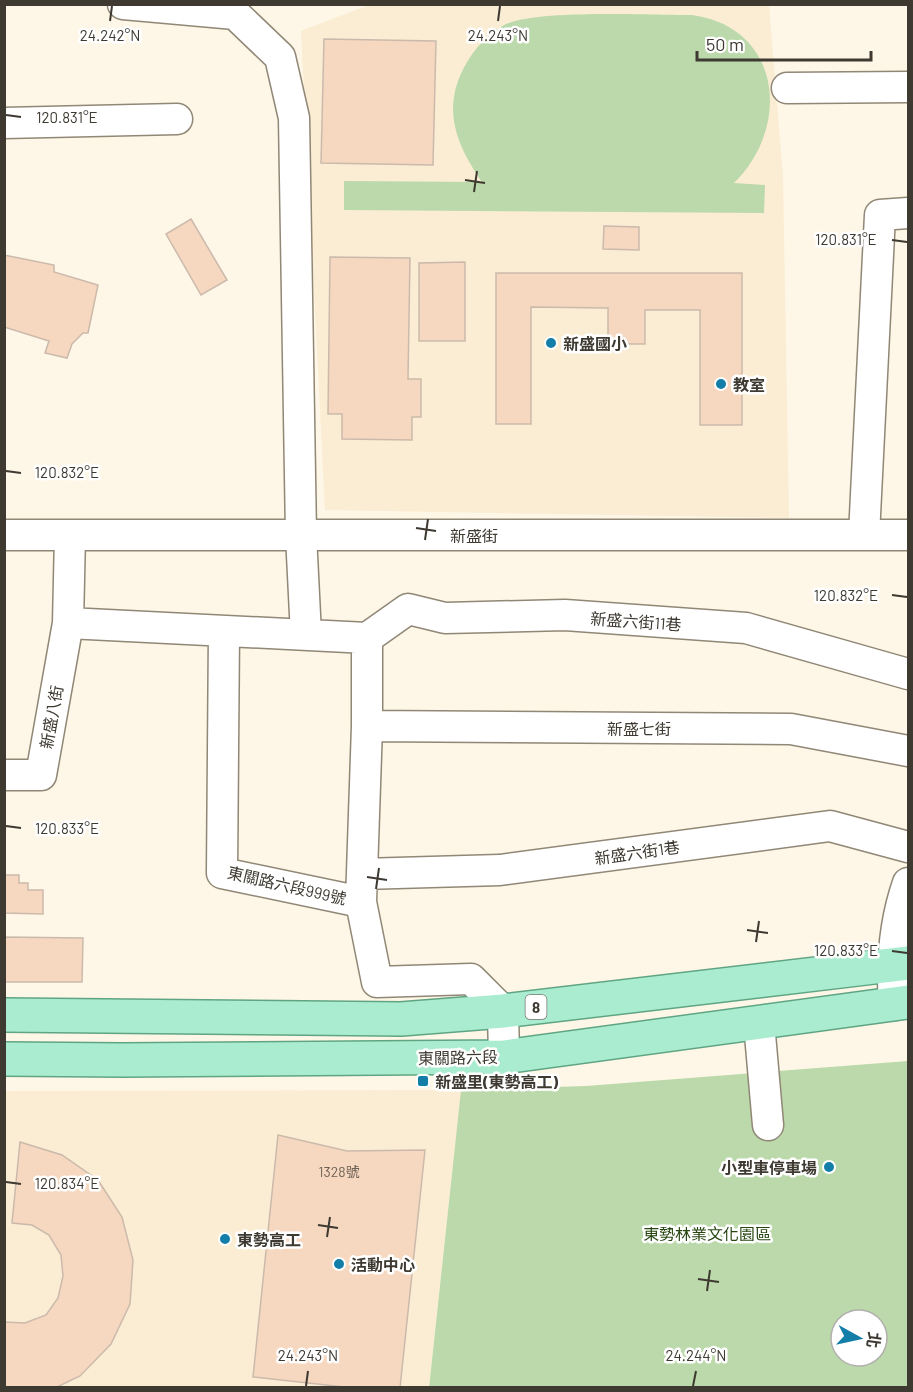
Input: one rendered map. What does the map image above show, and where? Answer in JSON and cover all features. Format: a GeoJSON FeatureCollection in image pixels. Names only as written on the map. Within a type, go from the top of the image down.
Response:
{"type":"FeatureCollection","features":[{"type":"Feature","properties":{"kind":"main road","name":"8"},"geometry":{"type":"LineString","coordinates":[[4,1015],[401,1019],[503,1011],[900,965]]}},
{"type":"Feature","properties":{"kind":"main road","name":"東關路六段"},"geometry":{"type":"LineString","coordinates":[[4,1059],[504,1057],[901,1003]]}},
{"type":"Feature","properties":{"kind":"main road"},"geometry":{"type":"LineString","coordinates":[[160,1016],[162,1060]]}},
{"type":"Feature","properties":{"kind":"street"},"geometry":{"type":"LineString","coordinates":[[123,4],[235,14],[280,57],[294,118],[301,535],[306,635]]}},
{"type":"Feature","properties":{"kind":"street"},"geometry":{"type":"LineString","coordinates":[[787,88],[909,87]]}},
{"type":"Feature","properties":{"kind":"street"},"geometry":{"type":"LineString","coordinates":[[4,123],[177,120]]}},
{"type":"Feature","properties":{"kind":"street"},"geometry":{"type":"LineString","coordinates":[[864,535],[880,215],[909,213]]}},
{"type":"Feature","properties":{"kind":"street","name":"新盛街"},"geometry":{"type":"LineString","coordinates":[[4,534],[909,535]]}},
{"type":"Feature","properties":{"kind":"street"},"geometry":{"type":"LineString","coordinates":[[70,535],[68,623],[367,638],[368,726],[362,888]]}},
{"type":"Feature","properties":{"kind":"street","name":"新盛六街11巷"},"geometry":{"type":"LineString","coordinates":[[367,638],[408,609],[445,618],[576,616],[746,628],[909,674]]}},
{"type":"Feature","properties":{"kind":"street","name":"新盛八街"},"geometry":{"type":"LineString","coordinates":[[4,775],[41,775],[68,623]]}},
{"type":"Feature","properties":{"kind":"street","name":"東關路六段999號"},"geometry":{"type":"LineString","coordinates":[[224,631],[222,873],[362,888],[377,982],[471,979],[503,1011]]}},
{"type":"Feature","properties":{"kind":"street","name":"新盛七街"},"geometry":{"type":"LineString","coordinates":[[368,726],[791,729],[909,751]]}},
{"type":"Feature","properties":{"kind":"street","name":"新盛六街1巷"},"geometry":{"type":"LineString","coordinates":[[362,888],[830,826],[909,847]]}},
{"type":"Feature","properties":{"kind":"street"},"geometry":{"type":"LineString","coordinates":[[901,1003],[899,909],[909,883]]}},
{"type":"Feature","properties":{"kind":"street"},"geometry":{"type":"LineString","coordinates":[[503,1011],[504,1057]]}},
{"type":"Feature","properties":{"kind":"street"},"geometry":{"type":"LineString","coordinates":[[759,1023],[768,1125]]}},
{"type":"Feature","properties":{"kind":"shaded area","name":"新盛國小"},"geometry":{"type":"Polygon","coordinates":[[[369,5],[769,5],[783,177],[789,518],[325,510],[301,31],[369,5]]]}},
{"type":"Feature","properties":{"kind":"shaded area","name":"東勢高工"},"geometry":{"type":"Polygon","coordinates":[[[461,1090],[429,1387],[5,1387],[4,1091],[461,1090]]]}},
{"type":"Feature","properties":{"kind":"green space"},"geometry":{"type":"Polygon","coordinates":[[[566,15],[692,15],[722,23],[744,38],[760,58],[768,82],[770,108],[764,134],[752,160],[734,183],[765,185],[764,213],[344,210],[344,181],[482,182],[467,158],[456,132],[453,105],[460,76],[468,61],[484,40],[504,25],[519,20],[566,15]]]}},
{"type":"Feature","properties":{"kind":"green space","name":"東勢林業文化園區"},"geometry":{"type":"Polygon","coordinates":[[[908,1061],[908,1387],[429,1388],[461,1090],[586,1086],[908,1061]]]}},
{"type":"Feature","properties":{"kind":"building"},"geometry":{"type":"Polygon","coordinates":[[[324,39],[436,41],[433,165],[321,163],[324,39]]]}},
{"type":"Feature","properties":{"kind":"building"},"geometry":{"type":"Polygon","coordinates":[[[191,219],[227,280],[201,295],[166,234],[191,219]]]}},
{"type":"Feature","properties":{"kind":"building"},"geometry":{"type":"Polygon","coordinates":[[[604,226],[639,227],[639,250],[603,249],[604,226]]]}},
{"type":"Feature","properties":{"kind":"building"},"geometry":{"type":"Polygon","coordinates":[[[4,255],[54,265],[54,272],[98,285],[88,333],[83,333],[72,344],[67,358],[45,353],[49,341],[4,327],[4,255]]]}},
{"type":"Feature","properties":{"kind":"building"},"geometry":{"type":"Polygon","coordinates":[[[330,257],[410,258],[408,379],[421,379],[421,417],[412,417],[412,440],[342,439],[342,414],[328,414],[330,257]]]}},
{"type":"Feature","properties":{"kind":"building"},"geometry":{"type":"Polygon","coordinates":[[[465,262],[465,341],[419,341],[419,263],[465,262]]]}},
{"type":"Feature","properties":{"kind":"building","name":"教室"},"geometry":{"type":"Polygon","coordinates":[[[496,273],[742,273],[742,425],[700,425],[700,310],[645,310],[645,344],[608,344],[608,308],[531,307],[531,424],[496,424],[496,273]]]}},
{"type":"Feature","properties":{"kind":"building"},"geometry":{"type":"Polygon","coordinates":[[[4,875],[19,875],[19,883],[28,883],[28,890],[43,890],[43,914],[4,913],[4,875]]]}},
{"type":"Feature","properties":{"kind":"building"},"geometry":{"type":"Polygon","coordinates":[[[4,937],[83,938],[82,982],[4,982],[4,937]]]}},
{"type":"Feature","properties":{"kind":"building","name":"活動中心"},"geometry":{"type":"Polygon","coordinates":[[[278,1135],[347,1151],[425,1150],[400,1388],[353,1388],[253,1377],[278,1135]]]}},
{"type":"Feature","properties":{"kind":"building"},"geometry":{"type":"Polygon","coordinates":[[[20,1142],[62,1155],[98,1180],[122,1217],[133,1260],[130,1304],[111,1344],[80,1376],[55,1388],[4,1388],[4,1322],[25,1323],[46,1315],[58,1298],[63,1276],[61,1255],[49,1235],[32,1225],[12,1223],[20,1142]]]}},
{"type":"Feature","properties":{"kind":"place","name":"新盛國小"},"geometry":{"type":"Point","coordinates":[551,343]}},
{"type":"Feature","properties":{"kind":"place","name":"教室"},"geometry":{"type":"Point","coordinates":[721,384]}},
{"type":"Feature","properties":{"kind":"place","name":"新盛里(東勢高工)"},"geometry":{"type":"Point","coordinates":[423,1081]}},
{"type":"Feature","properties":{"kind":"place","name":"小型車停車場"},"geometry":{"type":"Point","coordinates":[829,1167]}},
{"type":"Feature","properties":{"kind":"place","name":"東勢高工"},"geometry":{"type":"Point","coordinates":[225,1239]}},
{"type":"Feature","properties":{"kind":"place","name":"活動中心"},"geometry":{"type":"Point","coordinates":[339,1264]}}]}
